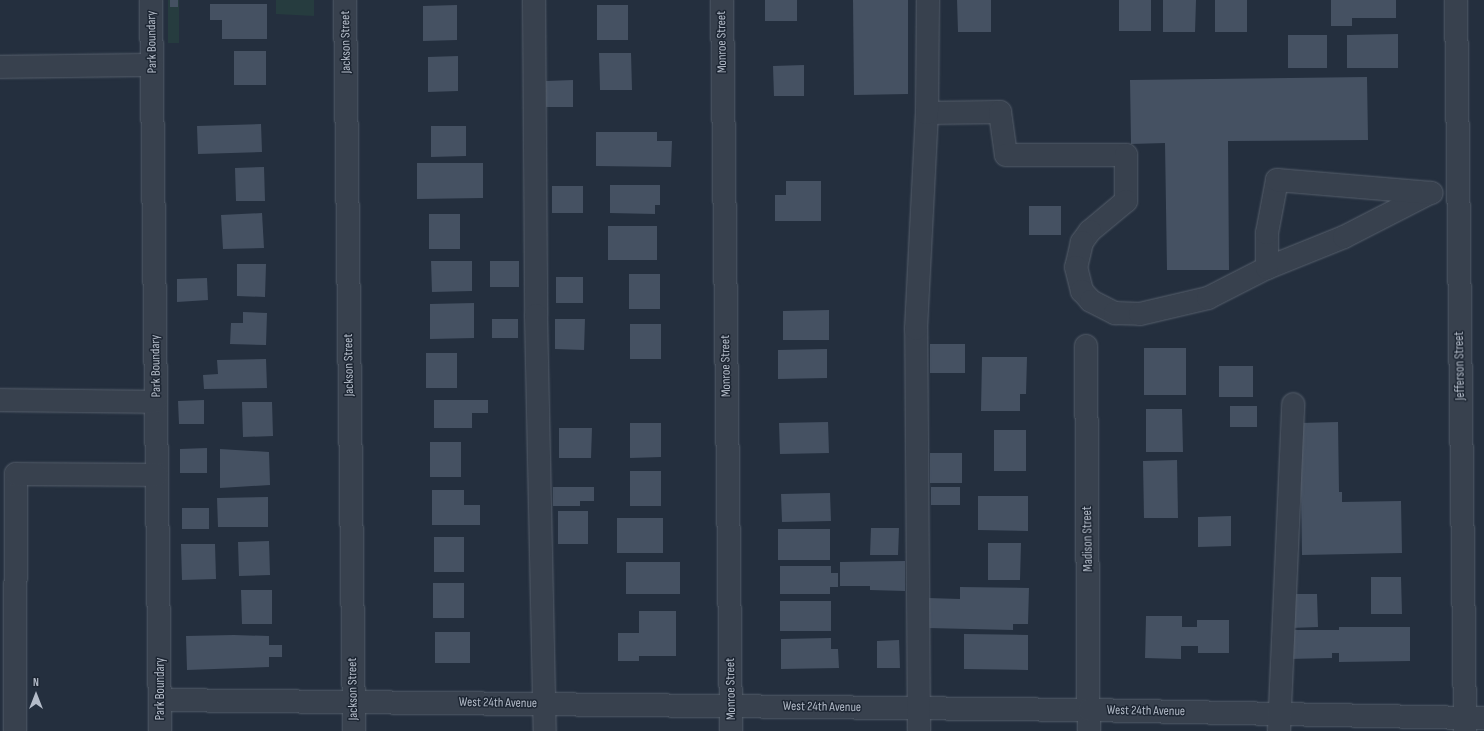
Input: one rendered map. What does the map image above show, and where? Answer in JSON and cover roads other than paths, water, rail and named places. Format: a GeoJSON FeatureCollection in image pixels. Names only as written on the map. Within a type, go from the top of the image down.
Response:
{"type":"FeatureCollection","features":[{"type":"Feature","properties":{"kind":"street","name":"Park Boundary"},"geometry":{"type":"LineString","coordinates":[[151,0],[160,731]]}},
{"type":"Feature","properties":{"kind":"street","name":"Jackson Street"},"geometry":{"type":"LineString","coordinates":[[345,0],[354,731]]}},
{"type":"Feature","properties":{"kind":"street"},"geometry":{"type":"LineString","coordinates":[[534,0],[536,323],[545,731]]}},
{"type":"Feature","properties":{"kind":"street","name":"Monroe Street"},"geometry":{"type":"LineString","coordinates":[[722,0],[731,731]]}},
{"type":"Feature","properties":{"kind":"street"},"geometry":{"type":"LineString","coordinates":[[919,731],[916,329],[926,113],[928,0]]}},
{"type":"Feature","properties":{"kind":"street","name":"Jefferson Street"},"geometry":{"type":"LineString","coordinates":[[1456,0],[1458,193],[1471,722]]}},
{"type":"Feature","properties":{"kind":"street"},"geometry":{"type":"LineString","coordinates":[[0,66],[152,65]]}},
{"type":"Feature","properties":{"kind":"street"},"geometry":{"type":"LineString","coordinates":[[926,113],[1000,112],[1006,155],[1126,155],[1126,201],[1090,231],[1077,254],[1076,267],[1082,291],[1091,301],[1115,313],[1140,314],[1183,305],[1222,292],[1267,268],[1344,237],[1430,193]]}},
{"type":"Feature","properties":{"kind":"street"},"geometry":{"type":"LineString","coordinates":[[1267,268],[1267,233],[1277,180],[1430,193],[1458,193]]}},
{"type":"Feature","properties":{"kind":"street","name":"Madison Street"},"geometry":{"type":"LineString","coordinates":[[1086,346],[1089,721]]}},
{"type":"Feature","properties":{"kind":"street"},"geometry":{"type":"LineString","coordinates":[[0,400],[156,402]]}},
{"type":"Feature","properties":{"kind":"street"},"geometry":{"type":"LineString","coordinates":[[1279,722],[1293,404]]}},
{"type":"Feature","properties":{"kind":"street"},"geometry":{"type":"LineString","coordinates":[[15,731],[16,474],[157,474]]}},
{"type":"Feature","properties":{"kind":"street","name":"West 24th Avenue"},"geometry":{"type":"LineString","coordinates":[[160,700],[919,709],[1089,721],[1471,722]]}}]}
